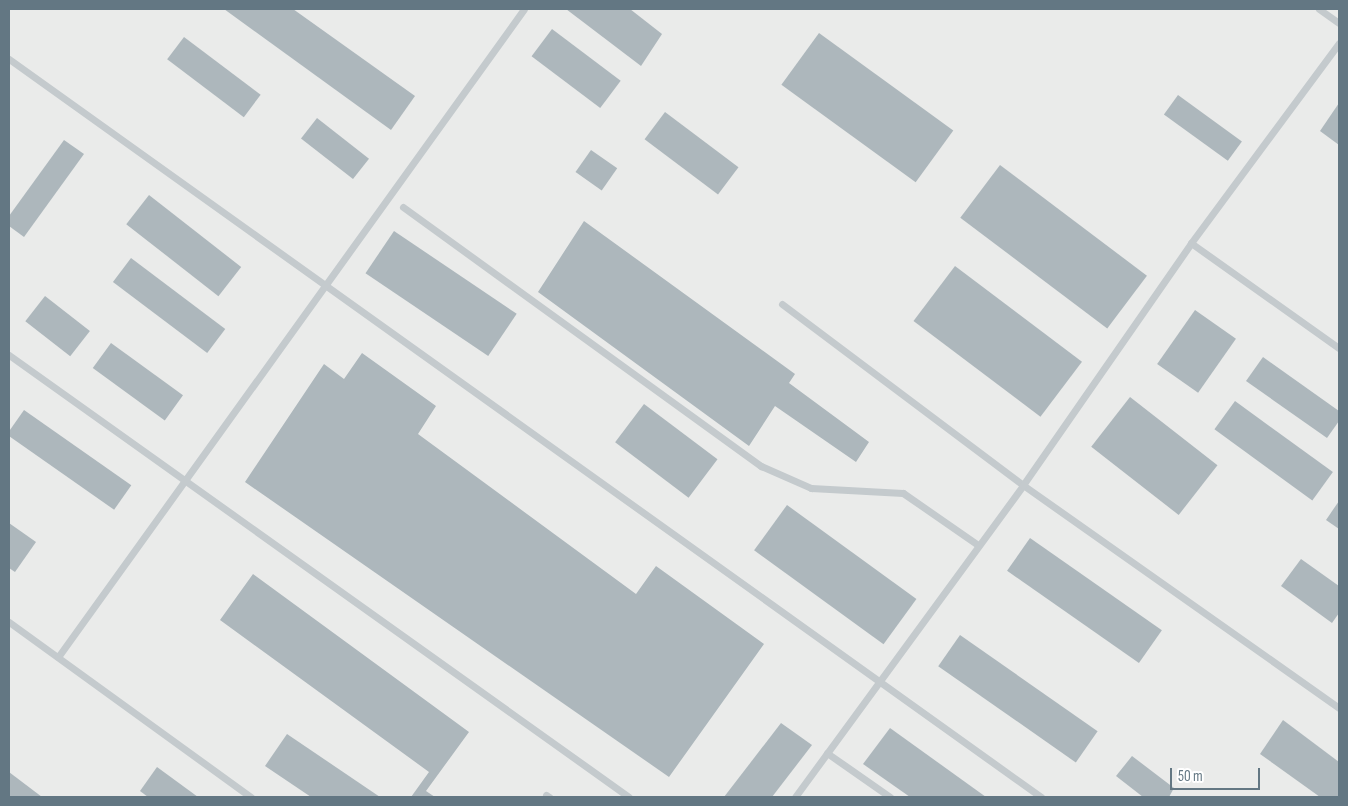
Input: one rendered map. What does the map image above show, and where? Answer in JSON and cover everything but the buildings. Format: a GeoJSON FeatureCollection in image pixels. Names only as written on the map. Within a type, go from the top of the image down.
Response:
{"type":"FeatureCollection","features":[{"type":"Feature","properties":{"kind":"lane"},"geometry":{"type":"LineString","coordinates":[[58,657],[524,9]]}},
{"type":"Feature","properties":{"kind":"lane"},"geometry":{"type":"LineString","coordinates":[[1319,9],[1339,23]]}},
{"type":"Feature","properties":{"kind":"lane"},"geometry":{"type":"LineString","coordinates":[[795,797],[1023,485],[1191,243],[1339,42]]}},
{"type":"Feature","properties":{"kind":"lane"},"geometry":{"type":"LineString","coordinates":[[9,59],[1041,797]]}},
{"type":"Feature","properties":{"kind":"lane"},"geometry":{"type":"LineString","coordinates":[[403,207],[761,466],[811,488],[903,493],[978,546]]}},
{"type":"Feature","properties":{"kind":"lane"},"geometry":{"type":"LineString","coordinates":[[1191,243],[1339,348]]}},
{"type":"Feature","properties":{"kind":"lane"},"geometry":{"type":"LineString","coordinates":[[782,304],[1023,485],[1339,708]]}},
{"type":"Feature","properties":{"kind":"lane"},"geometry":{"type":"LineString","coordinates":[[9,355],[629,797]]}},
{"type":"Feature","properties":{"kind":"lane"},"geometry":{"type":"LineString","coordinates":[[9,622],[251,797]]}},
{"type":"Feature","properties":{"kind":"lane"},"geometry":{"type":"LineString","coordinates":[[827,753],[890,797]]}},
{"type":"Feature","properties":{"kind":"shaded area"},"geometry":{"type":"Polygon","coordinates":[[[9,9],[1339,9],[1339,797],[9,797],[9,9]]]}}]}
